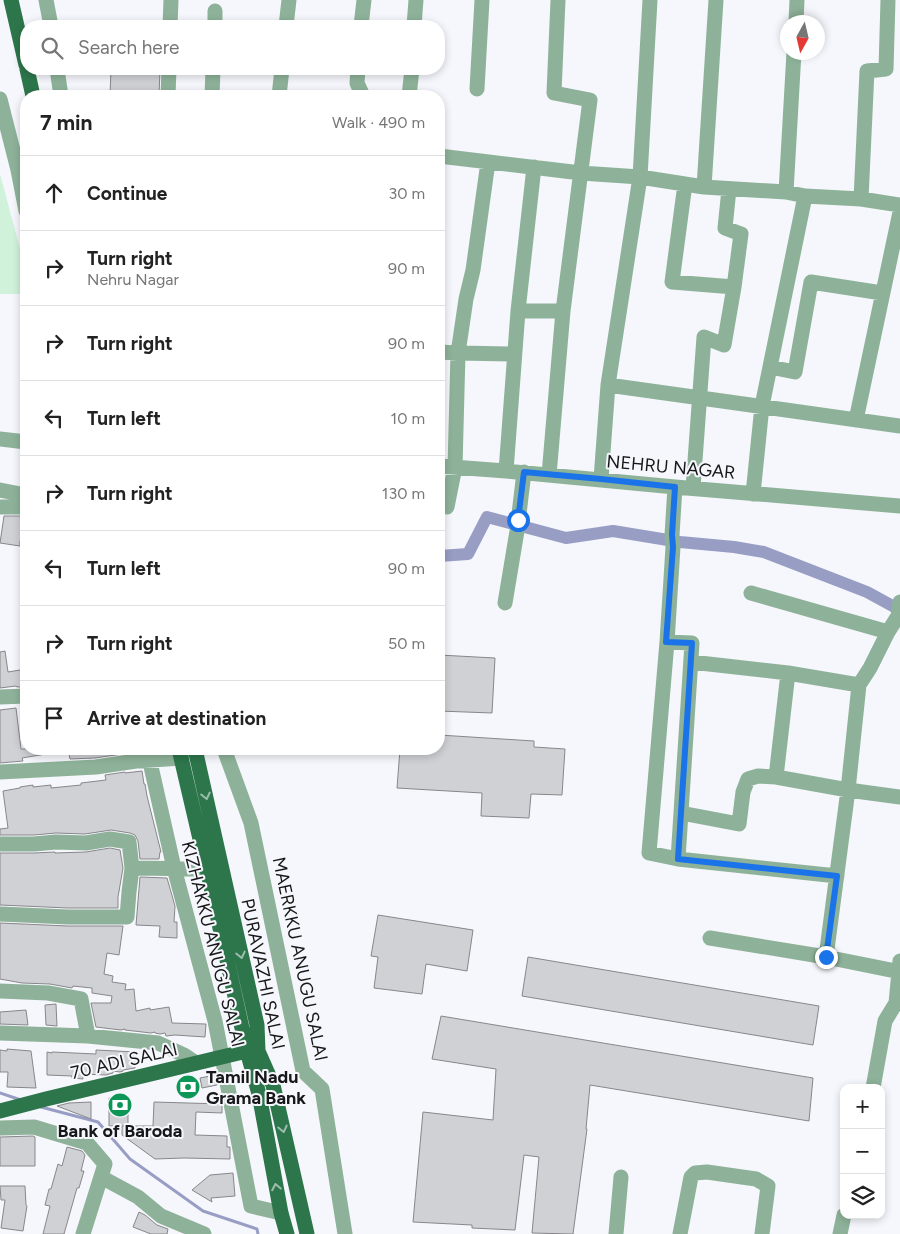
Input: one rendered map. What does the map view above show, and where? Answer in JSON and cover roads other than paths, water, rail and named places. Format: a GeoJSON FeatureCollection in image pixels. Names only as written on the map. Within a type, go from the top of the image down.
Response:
{"type":"FeatureCollection","features":[{"type":"Feature","properties":{"kind":"main road"},"geometry":{"type":"LineString","coordinates":[[11,0],[20,38]]}},
{"type":"Feature","properties":{"kind":"main road"},"geometry":{"type":"LineString","coordinates":[[29,75],[32,90]]}},
{"type":"Feature","properties":{"kind":"main road","name":"PURAVAZHI SALAI"},"geometry":{"type":"LineString","coordinates":[[180,755],[253,1051],[281,1213],[287,1234]]}},
{"type":"Feature","properties":{"kind":"main road","name":"PURAVAZHI SALAI"},"geometry":{"type":"LineString","coordinates":[[196,755],[257,1025],[253,1051],[272,1085],[307,1234]]}},
{"type":"Feature","properties":{"kind":"main road","name":"70 ADI SALAI"},"geometry":{"type":"LineString","coordinates":[[0,1112],[46,1099],[253,1051]]}},
{"type":"Feature","properties":{"kind":"street"},"geometry":{"type":"LineString","coordinates":[[46,0],[51,20]]}},
{"type":"Feature","properties":{"kind":"street"},"geometry":{"type":"LineString","coordinates":[[170,20],[171,0]]}},
{"type":"Feature","properties":{"kind":"street"},"geometry":{"type":"LineString","coordinates":[[287,20],[289,0]]}},
{"type":"Feature","properties":{"kind":"street"},"geometry":{"type":"LineString","coordinates":[[362,20],[364,0]]}},
{"type":"Feature","properties":{"kind":"street"},"geometry":{"type":"LineString","coordinates":[[414,20],[416,0]]}},
{"type":"Feature","properties":{"kind":"street"},"geometry":{"type":"LineString","coordinates":[[477,89],[482,0]]}},
{"type":"Feature","properties":{"kind":"street"},"geometry":{"type":"LineString","coordinates":[[549,475],[563,311],[590,100],[554,93],[558,0]]}},
{"type":"Feature","properties":{"kind":"street"},"geometry":{"type":"LineString","coordinates":[[601,479],[608,385],[640,177],[650,0]]}},
{"type":"Feature","properties":{"kind":"street"},"geometry":{"type":"LineString","coordinates":[[704,186],[716,0]]}},
{"type":"Feature","properties":{"kind":"street"},"geometry":{"type":"LineString","coordinates":[[796,15],[797,0]]}},
{"type":"Feature","properties":{"kind":"street"},"geometry":{"type":"LineString","coordinates":[[861,199],[867,71],[886,69],[888,0]]}},
{"type":"Feature","properties":{"kind":"street"},"geometry":{"type":"LineString","coordinates":[[786,192],[794,60]]}},
{"type":"Feature","properties":{"kind":"street"},"geometry":{"type":"LineString","coordinates":[[59,75],[60,90]]}},
{"type":"Feature","properties":{"kind":"street"},"geometry":{"type":"LineString","coordinates":[[168,90],[169,75]]}},
{"type":"Feature","properties":{"kind":"street"},"geometry":{"type":"LineString","coordinates":[[212,90],[213,75]]}},
{"type":"Feature","properties":{"kind":"street"},"geometry":{"type":"LineString","coordinates":[[280,90],[281,75]]}},
{"type":"Feature","properties":{"kind":"street"},"geometry":{"type":"LineString","coordinates":[[358,75],[357,83],[360,90]]}},
{"type":"Feature","properties":{"kind":"street"},"geometry":{"type":"LineString","coordinates":[[410,90],[411,75]]}},
{"type":"Feature","properties":{"kind":"street"},"geometry":{"type":"LineString","coordinates":[[0,99],[20,180]]}},
{"type":"Feature","properties":{"kind":"street"},"geometry":{"type":"LineString","coordinates":[[445,157],[581,173],[640,177],[729,189],[861,199],[900,206]]}},
{"type":"Feature","properties":{"kind":"street"},"geometry":{"type":"LineString","coordinates":[[447,507],[455,467],[458,353],[466,299],[473,270],[488,162]]}},
{"type":"Feature","properties":{"kind":"street"},"geometry":{"type":"LineString","coordinates":[[506,470],[514,354],[534,168]]}},
{"type":"Feature","properties":{"kind":"street"},"geometry":{"type":"LineString","coordinates":[[685,184],[672,282],[734,287]]}},
{"type":"Feature","properties":{"kind":"street"},"geometry":{"type":"LineString","coordinates":[[693,488],[704,336],[724,344],[741,234],[725,228],[729,189]]}},
{"type":"Feature","properties":{"kind":"street"},"geometry":{"type":"LineString","coordinates":[[753,494],[762,406],[805,196]]}},
{"type":"Feature","properties":{"kind":"street"},"geometry":{"type":"LineString","coordinates":[[856,420],[900,212]]}},
{"type":"Feature","properties":{"kind":"street"},"geometry":{"type":"LineString","coordinates":[[770,367],[795,372],[811,282],[882,293]]}},
{"type":"Feature","properties":{"kind":"street"},"geometry":{"type":"LineString","coordinates":[[518,311],[563,311]]}},
{"type":"Feature","properties":{"kind":"street"},"geometry":{"type":"LineString","coordinates":[[445,352],[514,354]]}},
{"type":"Feature","properties":{"kind":"street"},"geometry":{"type":"LineString","coordinates":[[608,385],[900,426]]}},
{"type":"Feature","properties":{"kind":"street"},"geometry":{"type":"LineString","coordinates":[[0,439],[20,441]]}},
{"type":"Feature","properties":{"kind":"street","name":"NEHRU NAGAR"},"geometry":{"type":"LineString","coordinates":[[445,466],[506,470],[675,487],[900,506]]}},
{"type":"Feature","properties":{"kind":"street"},"geometry":{"type":"LineString","coordinates":[[505,603],[524,472]]}},
{"type":"Feature","properties":{"kind":"street"},"geometry":{"type":"LineString","coordinates":[[675,487],[666,642],[649,853],[678,859],[837,876]]}},
{"type":"Feature","properties":{"kind":"street"},"geometry":{"type":"LineString","coordinates":[[0,490],[20,494]]}},
{"type":"Feature","properties":{"kind":"street"},"geometry":{"type":"LineString","coordinates":[[0,507],[20,507]]}},
{"type":"Feature","properties":{"kind":"street"},"geometry":{"type":"LineString","coordinates":[[751,593],[888,632]]}},
{"type":"Feature","properties":{"kind":"street"},"geometry":{"type":"LineString","coordinates":[[826,957],[848,790],[858,685],[870,668],[899,607]]}},
{"type":"Feature","properties":{"kind":"street"},"geometry":{"type":"LineString","coordinates":[[666,642],[692,643],[678,859]]}},
{"type":"Feature","properties":{"kind":"street"},"geometry":{"type":"LineString","coordinates":[[691,662],[788,672],[858,685]]}},
{"type":"Feature","properties":{"kind":"street"},"geometry":{"type":"LineString","coordinates":[[776,777],[788,672]]}},
{"type":"Feature","properties":{"kind":"street"},"geometry":{"type":"LineString","coordinates":[[0,697],[20,696]]}},
{"type":"Feature","properties":{"kind":"street"},"geometry":{"type":"LineString","coordinates":[[0,772],[96,767],[136,761],[148,755]]}},
{"type":"Feature","properties":{"kind":"street","name":"KIZHAKKU ANUGU SALAI"},"geometry":{"type":"LineString","coordinates":[[148,755],[174,868],[215,1021],[251,1206],[281,1213]]}},
{"type":"Feature","properties":{"kind":"street","name":"MAERKKU ANUGU SALAI"},"geometry":{"type":"LineString","coordinates":[[226,755],[251,823],[303,1071],[322,1089],[345,1234]]}},
{"type":"Feature","properties":{"kind":"street"},"geometry":{"type":"LineString","coordinates":[[681,813],[739,824],[742,792],[748,779],[758,776],[776,777],[900,797]]}},
{"type":"Feature","properties":{"kind":"street"},"geometry":{"type":"LineString","coordinates":[[0,844],[86,843],[110,840],[129,842],[132,868],[128,892],[127,917],[0,914]]}},
{"type":"Feature","properties":{"kind":"street"},"geometry":{"type":"LineString","coordinates":[[132,868],[208,869]]}},
{"type":"Feature","properties":{"kind":"street"},"geometry":{"type":"LineString","coordinates":[[710,938],[899,969],[896,1003],[885,1021],[874,1084]]}},
{"type":"Feature","properties":{"kind":"street"},"geometry":{"type":"LineString","coordinates":[[0,990],[48,993],[80,1000],[88,1036]]}},
{"type":"Feature","properties":{"kind":"street"},"geometry":{"type":"LineString","coordinates":[[0,1033],[88,1036],[158,1043],[196,1063]]}},
{"type":"Feature","properties":{"kind":"street"},"geometry":{"type":"LineString","coordinates":[[0,1128],[34,1127],[87,1143],[105,1164],[83,1234]]}},
{"type":"Feature","properties":{"kind":"street"},"geometry":{"type":"LineString","coordinates":[[680,1234],[691,1178],[695,1173],[707,1172],[756,1179],[768,1186],[762,1234]]}},
{"type":"Feature","properties":{"kind":"street"},"geometry":{"type":"LineString","coordinates":[[101,1177],[138,1197],[160,1216],[195,1232]]}},
{"type":"Feature","properties":{"kind":"street"},"geometry":{"type":"LineString","coordinates":[[616,1234],[621,1177]]}},
{"type":"Feature","properties":{"kind":"street"},"geometry":{"type":"LineString","coordinates":[[840,1234],[843,1219]]}},
{"type":"Feature","properties":{"kind":"waterway"},"geometry":{"type":"LineString","coordinates":[[445,556],[468,554],[487,517],[566,538],[613,531],[680,542],[764,552],[867,592],[900,610]]}},
{"type":"Feature","properties":{"kind":"waterway"},"geometry":{"type":"LineString","coordinates":[[0,1093],[21,1100]]}},
{"type":"Feature","properties":{"kind":"waterway"},"geometry":{"type":"LineString","coordinates":[[41,1107],[98,1122],[130,1159],[203,1211],[257,1229],[258,1234]]}},
{"type":"Feature","properties":{"kind":"place","name":"Tamil Nadu Grama Bank"},"geometry":{"type":"Point","coordinates":[188,1087]}},
{"type":"Feature","properties":{"kind":"place","name":"Bank of Baroda"},"geometry":{"type":"Point","coordinates":[120,1105]}}]}
